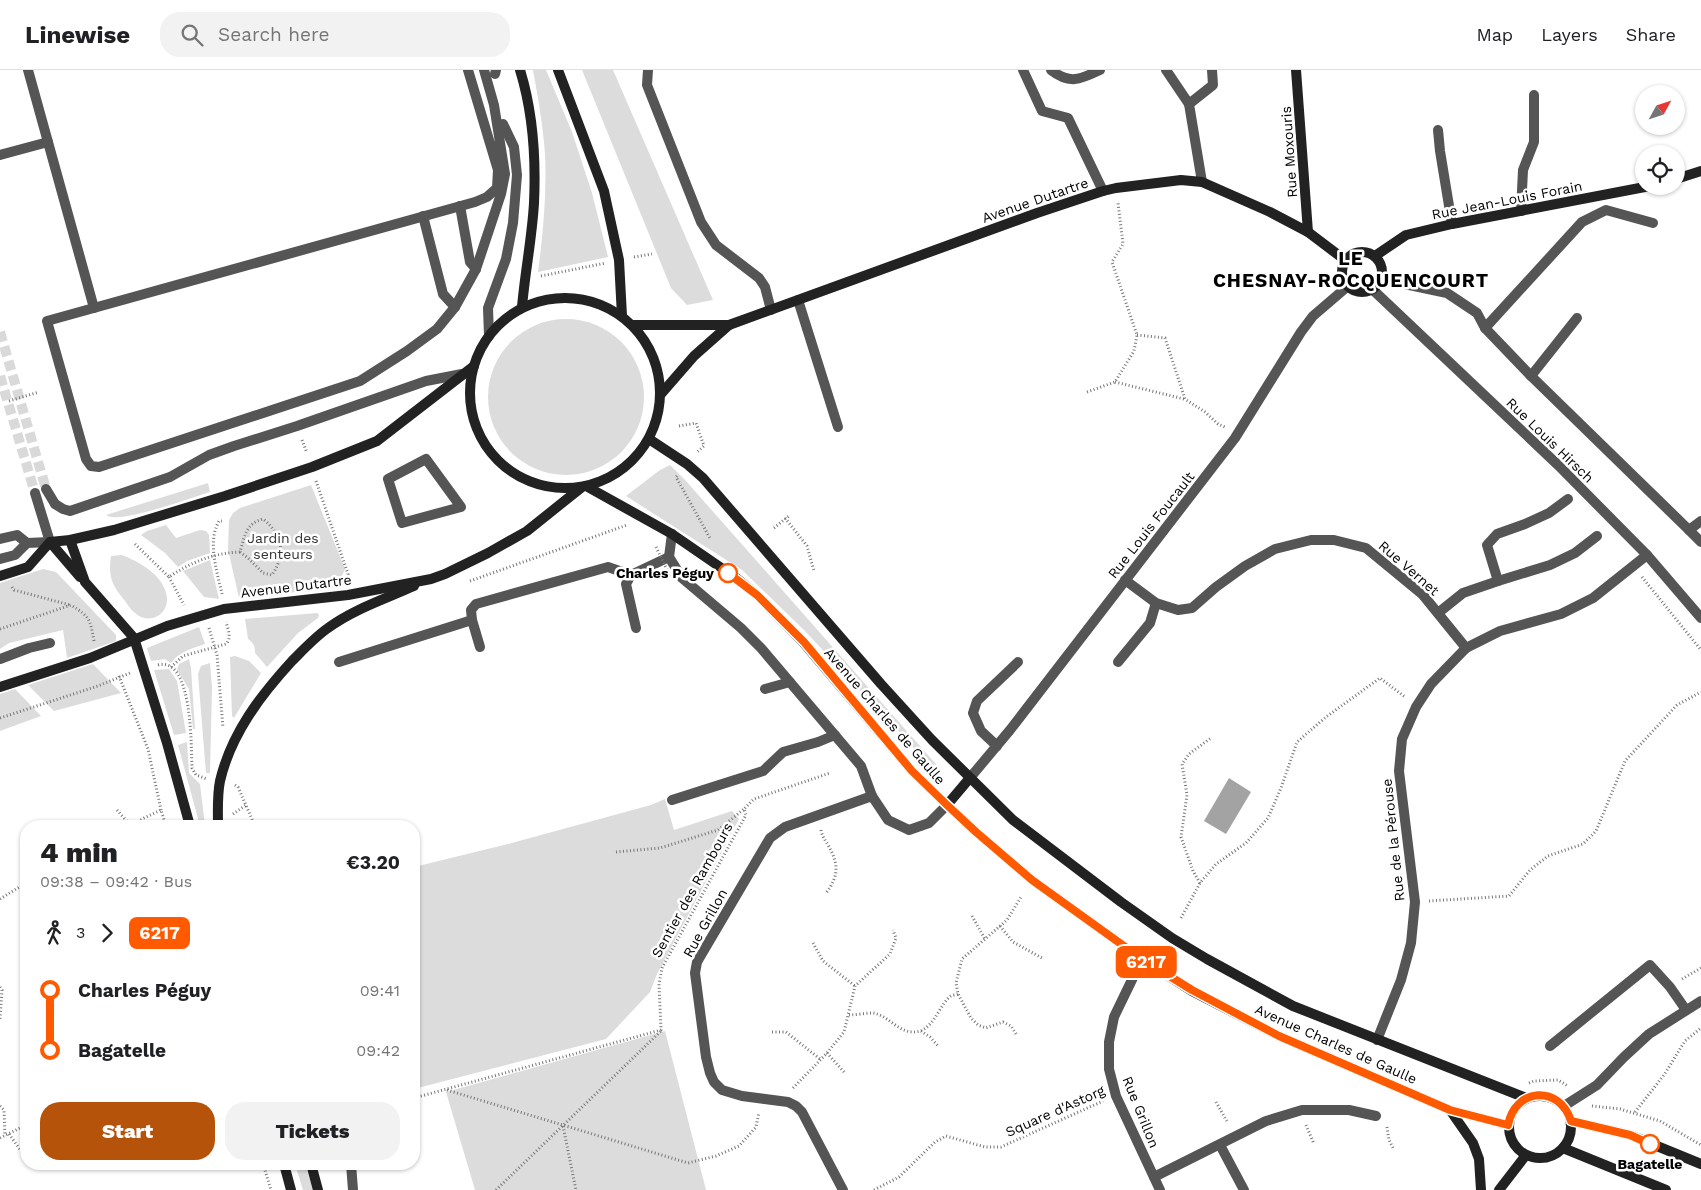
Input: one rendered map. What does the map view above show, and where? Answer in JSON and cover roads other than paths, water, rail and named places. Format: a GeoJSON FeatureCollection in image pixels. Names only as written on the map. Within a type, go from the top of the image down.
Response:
{"type":"FeatureCollection","features":[{"type":"Feature","properties":{"kind":"main road"},"geometry":{"type":"LineString","coordinates":[[520,70],[529,110],[534,153],[534,204],[522,307]]}},
{"type":"Feature","properties":{"kind":"main road"},"geometry":{"type":"LineString","coordinates":[[558,70],[604,191],[619,260],[622,316]]}},
{"type":"Feature","properties":{"kind":"main road","name":"Rue Moxouris"},"geometry":{"type":"LineString","coordinates":[[1296,70],[1308,232]]}},
{"type":"Feature","properties":{"kind":"main road"},"geometry":{"type":"LineString","coordinates":[[1685,175],[1701,171]]}},
{"type":"Feature","properties":{"kind":"main road","name":"Avenue Dutartre"},"geometry":{"type":"LineString","coordinates":[[632,325],[729,325],[1037,212],[1116,188],[1181,180],[1202,182],[1270,212],[1308,232],[1345,260]]}},
{"type":"Feature","properties":{"kind":"main road","name":"Rue Jean-Louis Forain"},"geometry":{"type":"LineString","coordinates":[[1375,256],[1406,235],[1452,224],[1635,189]]}},
{"type":"Feature","properties":{"kind":"main road"},"geometry":{"type":"LineString","coordinates":[[1360,251],[1375,256],[1382,266],[1380,283],[1372,290],[1362,292],[1348,286],[1342,274],[1345,260],[1360,251]]}},
{"type":"Feature","properties":{"kind":"main road"},"geometry":{"type":"LineString","coordinates":[[584,299],[604,306],[622,316],[644,340],[653,357],[659,375],[661,394],[657,417],[649,439],[633,460],[612,476],[584,487],[554,488],[528,480],[504,466],[486,445],[474,420],[470,393],[474,366],[480,350],[489,336],[504,320],[522,307],[542,300],[584,299]]}},
{"type":"Feature","properties":{"kind":"main road","name":"Avenue Dutartre"},"geometry":{"type":"LineString","coordinates":[[661,394],[694,356],[729,325]]}},
{"type":"Feature","properties":{"kind":"main road"},"geometry":{"type":"LineString","coordinates":[[0,576],[28,566],[50,542],[70,540],[123,527],[312,467],[377,442],[474,366]]}},
{"type":"Feature","properties":{"kind":"main road","name":"Avenue Charles de Gaulle"},"geometry":{"type":"LineString","coordinates":[[649,439],[687,464],[703,478],[881,684],[969,779],[1013,820],[1121,902],[1172,938],[1293,1006],[1506,1091],[1526,1098],[1536,1095],[1547,1096],[1556,1099],[1564,1106]]}},
{"type":"Feature","properties":{"kind":"main road","name":"Avenue Dutartre"},"geometry":{"type":"LineString","coordinates":[[0,687],[97,655],[134,638],[206,614],[236,607],[348,595],[431,579],[488,553],[527,531],[584,487]]}},
{"type":"Feature","properties":{"kind":"main road","name":"Avenue Charles de Gaulle"},"geometry":{"type":"LineString","coordinates":[[584,487],[672,534],[736,578],[757,595],[804,642],[912,771],[947,805],[1032,880],[1142,959],[1192,990],[1279,1036],[1450,1110],[1508,1125]]}},
{"type":"Feature","properties":{"kind":"main road"},"geometry":{"type":"LineString","coordinates":[[70,540],[85,582]]}},
{"type":"Feature","properties":{"kind":"main road"},"geometry":{"type":"LineString","coordinates":[[50,542],[134,638],[167,743],[188,820]]}},
{"type":"Feature","properties":{"kind":"main road"},"geometry":{"type":"LineString","coordinates":[[218,820],[220,781],[232,746],[242,725],[275,679],[303,649],[327,628],[351,614],[431,579]]}},
{"type":"Feature","properties":{"kind":"main road","name":"Avenue Charles de Gaulle"},"geometry":{"type":"LineString","coordinates":[[947,805],[969,779]]}},
{"type":"Feature","properties":{"kind":"main road"},"geometry":{"type":"LineString","coordinates":[[1526,1098],[1513,1109],[1508,1125],[1509,1134],[1518,1150],[1536,1158],[1546,1158],[1555,1154],[1569,1140],[1571,1121],[1564,1106]]}},
{"type":"Feature","properties":{"kind":"main road"},"geometry":{"type":"LineString","coordinates":[[1450,1110],[1473,1144],[1479,1159],[1481,1190]]}},
{"type":"Feature","properties":{"kind":"main road"},"geometry":{"type":"LineString","coordinates":[[1571,1121],[1630,1135],[1701,1164]]}},
{"type":"Feature","properties":{"kind":"main road"},"geometry":{"type":"LineString","coordinates":[[1563,1148],[1666,1190]]}},
{"type":"Feature","properties":{"kind":"main road"},"geometry":{"type":"LineString","coordinates":[[1499,1190],[1526,1155]]}},
{"type":"Feature","properties":{"kind":"main road"},"geometry":{"type":"LineString","coordinates":[[286,1170],[291,1190]]}},
{"type":"Feature","properties":{"kind":"main road"},"geometry":{"type":"LineString","coordinates":[[313,1170],[318,1190]]}},
{"type":"Feature","properties":{"kind":"street"},"geometry":{"type":"LineString","coordinates":[[28,70],[94,308]]}},
{"type":"Feature","properties":{"kind":"street"},"geometry":{"type":"LineString","coordinates":[[468,70],[498,170],[497,188],[487,196],[460,206],[47,321],[86,459],[92,466],[99,467],[360,381],[437,329],[455,307],[476,269],[501,194],[505,174],[494,105],[484,70]]}},
{"type":"Feature","properties":{"kind":"street"},"geometry":{"type":"LineString","coordinates":[[648,70],[647,85],[701,222],[716,245],[759,278],[765,287],[771,310]]}},
{"type":"Feature","properties":{"kind":"street"},"geometry":{"type":"LineString","coordinates":[[1023,70],[1042,111],[1068,118],[1103,191]]}},
{"type":"Feature","properties":{"kind":"street"},"geometry":{"type":"LineString","coordinates":[[1051,70],[1063,79],[1080,79],[1100,70]]}},
{"type":"Feature","properties":{"kind":"street"},"geometry":{"type":"LineString","coordinates":[[1166,70],[1189,104],[1202,182]]}},
{"type":"Feature","properties":{"kind":"street"},"geometry":{"type":"LineString","coordinates":[[1189,104],[1213,85],[1212,70]]}},
{"type":"Feature","properties":{"kind":"street"},"geometry":{"type":"LineString","coordinates":[[1521,211],[1523,170],[1534,142],[1534,95]]}},
{"type":"Feature","properties":{"kind":"street"},"geometry":{"type":"LineString","coordinates":[[489,336],[488,308],[506,259],[513,223],[517,175],[514,147],[503,124]]}},
{"type":"Feature","properties":{"kind":"street"},"geometry":{"type":"LineString","coordinates":[[1438,130],[1452,224]]}},
{"type":"Feature","properties":{"kind":"street"},"geometry":{"type":"LineString","coordinates":[[0,155],[48,142]]}},
{"type":"Feature","properties":{"kind":"street"},"geometry":{"type":"LineString","coordinates":[[460,206],[470,262],[476,269]]}},
{"type":"Feature","properties":{"kind":"street"},"geometry":{"type":"LineString","coordinates":[[1485,328],[1582,222],[1606,210],[1653,223]]}},
{"type":"Feature","properties":{"kind":"street"},"geometry":{"type":"LineString","coordinates":[[423,216],[443,294],[455,307]]}},
{"type":"Feature","properties":{"kind":"street"},"geometry":{"type":"LineString","coordinates":[[1381,278],[1447,293],[1477,312],[1485,328],[1531,376],[1701,542]]}},
{"type":"Feature","properties":{"kind":"street","name":"Rue Louis Foucault"},"geometry":{"type":"LineString","coordinates":[[969,779],[997,746],[1235,438],[1313,316],[1348,286]]}},
{"type":"Feature","properties":{"kind":"street","name":"Rue Louis Hirsch"},"geometry":{"type":"LineString","coordinates":[[1372,290],[1558,465],[1647,555],[1701,618]]}},
{"type":"Feature","properties":{"kind":"street"},"geometry":{"type":"LineString","coordinates":[[798,300],[838,427]]}},
{"type":"Feature","properties":{"kind":"street"},"geometry":{"type":"LineString","coordinates":[[1531,376],[1577,318]]}},
{"type":"Feature","properties":{"kind":"street"},"geometry":{"type":"LineString","coordinates":[[46,489],[55,504],[63,509],[70,510],[170,477],[209,455],[234,446],[426,381],[462,374]]}},
{"type":"Feature","properties":{"kind":"street"},"geometry":{"type":"LineString","coordinates":[[426,459],[461,507],[402,523],[388,479],[426,459]]}},
{"type":"Feature","properties":{"kind":"street"},"geometry":{"type":"LineString","coordinates":[[0,539],[17,535],[27,543],[50,542],[35,493]]}},
{"type":"Feature","properties":{"kind":"street"},"geometry":{"type":"LineString","coordinates":[[1498,580],[1487,545],[1497,534],[1549,513],[1568,499]]}},
{"type":"Feature","properties":{"kind":"street"},"geometry":{"type":"LineString","coordinates":[[1689,530],[1701,521]]}},
{"type":"Feature","properties":{"kind":"street"},"geometry":{"type":"LineString","coordinates":[[672,534],[669,558],[682,578],[741,628],[790,682],[861,766],[872,796],[888,820],[909,830],[929,823],[947,805]]}},
{"type":"Feature","properties":{"kind":"street"},"geometry":{"type":"LineString","coordinates":[[1438,613],[1463,593],[1498,580],[1550,565],[1575,552],[1597,536]]}},
{"type":"Feature","properties":{"kind":"street","name":"Rue Vernet"},"geometry":{"type":"LineString","coordinates":[[1125,580],[1156,603],[1178,610],[1192,608],[1216,587],[1245,566],[1275,550],[1311,540],[1334,540],[1366,548],[1422,595],[1466,648]]}},
{"type":"Feature","properties":{"kind":"street"},"geometry":{"type":"LineString","coordinates":[[0,559],[15,555],[27,543]]}},
{"type":"Feature","properties":{"kind":"street","name":"Rue de la Pérouse"},"geometry":{"type":"LineString","coordinates":[[1377,1040],[1401,980],[1411,943],[1415,902],[1399,771],[1402,739],[1416,706],[1431,684],[1466,648],[1500,631],[1561,614],[1593,598],[1647,555]]}},
{"type":"Feature","properties":{"kind":"street"},"geometry":{"type":"LineString","coordinates":[[636,628],[626,584],[631,575],[669,558]]}},
{"type":"Feature","properties":{"kind":"street"},"geometry":{"type":"LineString","coordinates":[[480,647],[471,610],[476,604],[608,566],[631,575]]}},
{"type":"Feature","properties":{"kind":"street"},"geometry":{"type":"LineString","coordinates":[[1118,662],[1150,623],[1156,603]]}},
{"type":"Feature","properties":{"kind":"street"},"geometry":{"type":"LineString","coordinates":[[339,662],[472,620]]}},
{"type":"Feature","properties":{"kind":"street"},"geometry":{"type":"LineString","coordinates":[[0,659],[29,648],[50,643]]}},
{"type":"Feature","properties":{"kind":"street"},"geometry":{"type":"LineString","coordinates":[[997,746],[981,731],[974,713],[977,701],[1018,662]]}},
{"type":"Feature","properties":{"kind":"street"},"geometry":{"type":"LineString","coordinates":[[765,689],[790,682]]}},
{"type":"Feature","properties":{"kind":"street"},"geometry":{"type":"LineString","coordinates":[[672,800],[762,771],[783,752],[835,735]]}},
{"type":"Feature","properties":{"kind":"street","name":"Rue Grillon"},"geometry":{"type":"LineString","coordinates":[[843,1190],[802,1112],[796,1106],[788,1102],[742,1096],[722,1090],[714,1082],[710,1073],[695,973],[697,962],[770,838],[785,827],[872,796]]}},
{"type":"Feature","properties":{"kind":"street","name":"Rue Grillon"},"geometry":{"type":"LineString","coordinates":[[1142,959],[1114,1017],[1109,1042],[1109,1069],[1116,1096],[1160,1190]]}},
{"type":"Feature","properties":{"kind":"street"},"geometry":{"type":"LineString","coordinates":[[1550,1046],[1650,965],[1670,987],[1686,1010]]}},
{"type":"Feature","properties":{"kind":"street"},"geometry":{"type":"LineString","coordinates":[[1564,1106],[1597,1085],[1649,1034],[1701,1001]]}},
{"type":"Feature","properties":{"kind":"street"},"geometry":{"type":"LineString","coordinates":[[1154,1177],[1266,1121],[1302,1110],[1349,1110],[1376,1116]]}},
{"type":"Feature","properties":{"kind":"street"},"geometry":{"type":"LineString","coordinates":[[1220,1145],[1244,1190]]}},
{"type":"Feature","properties":{"kind":"street"},"geometry":{"type":"LineString","coordinates":[[351,1170],[353,1190]]}},
{"type":"Feature","properties":{"kind":"tunnel"},"geometry":{"type":"LineString","coordinates":[[0,332],[46,489]]}},
{"type":"Feature","properties":{"kind":"tunnel"},"geometry":{"type":"LineString","coordinates":[[0,376],[35,493]]}},
{"type":"Feature","properties":{"kind":"place","name":"Charles Péguy"},"geometry":{"type":"Point","coordinates":[728,573]}},
{"type":"Feature","properties":{"kind":"place","name":"Bagatelle"},"geometry":{"type":"Point","coordinates":[1650,1144]}},
{"type":"Feature","properties":{"kind":"district","name":"LE CHESNAY-ROCQUENCOURT"},"geometry":{"type":"Point","coordinates":[1351,269]}},
{"type":"Feature","properties":{"kind":"park label","name":"Jardin des senteurs"},"geometry":{"type":"Point","coordinates":[283,546]}}]}
